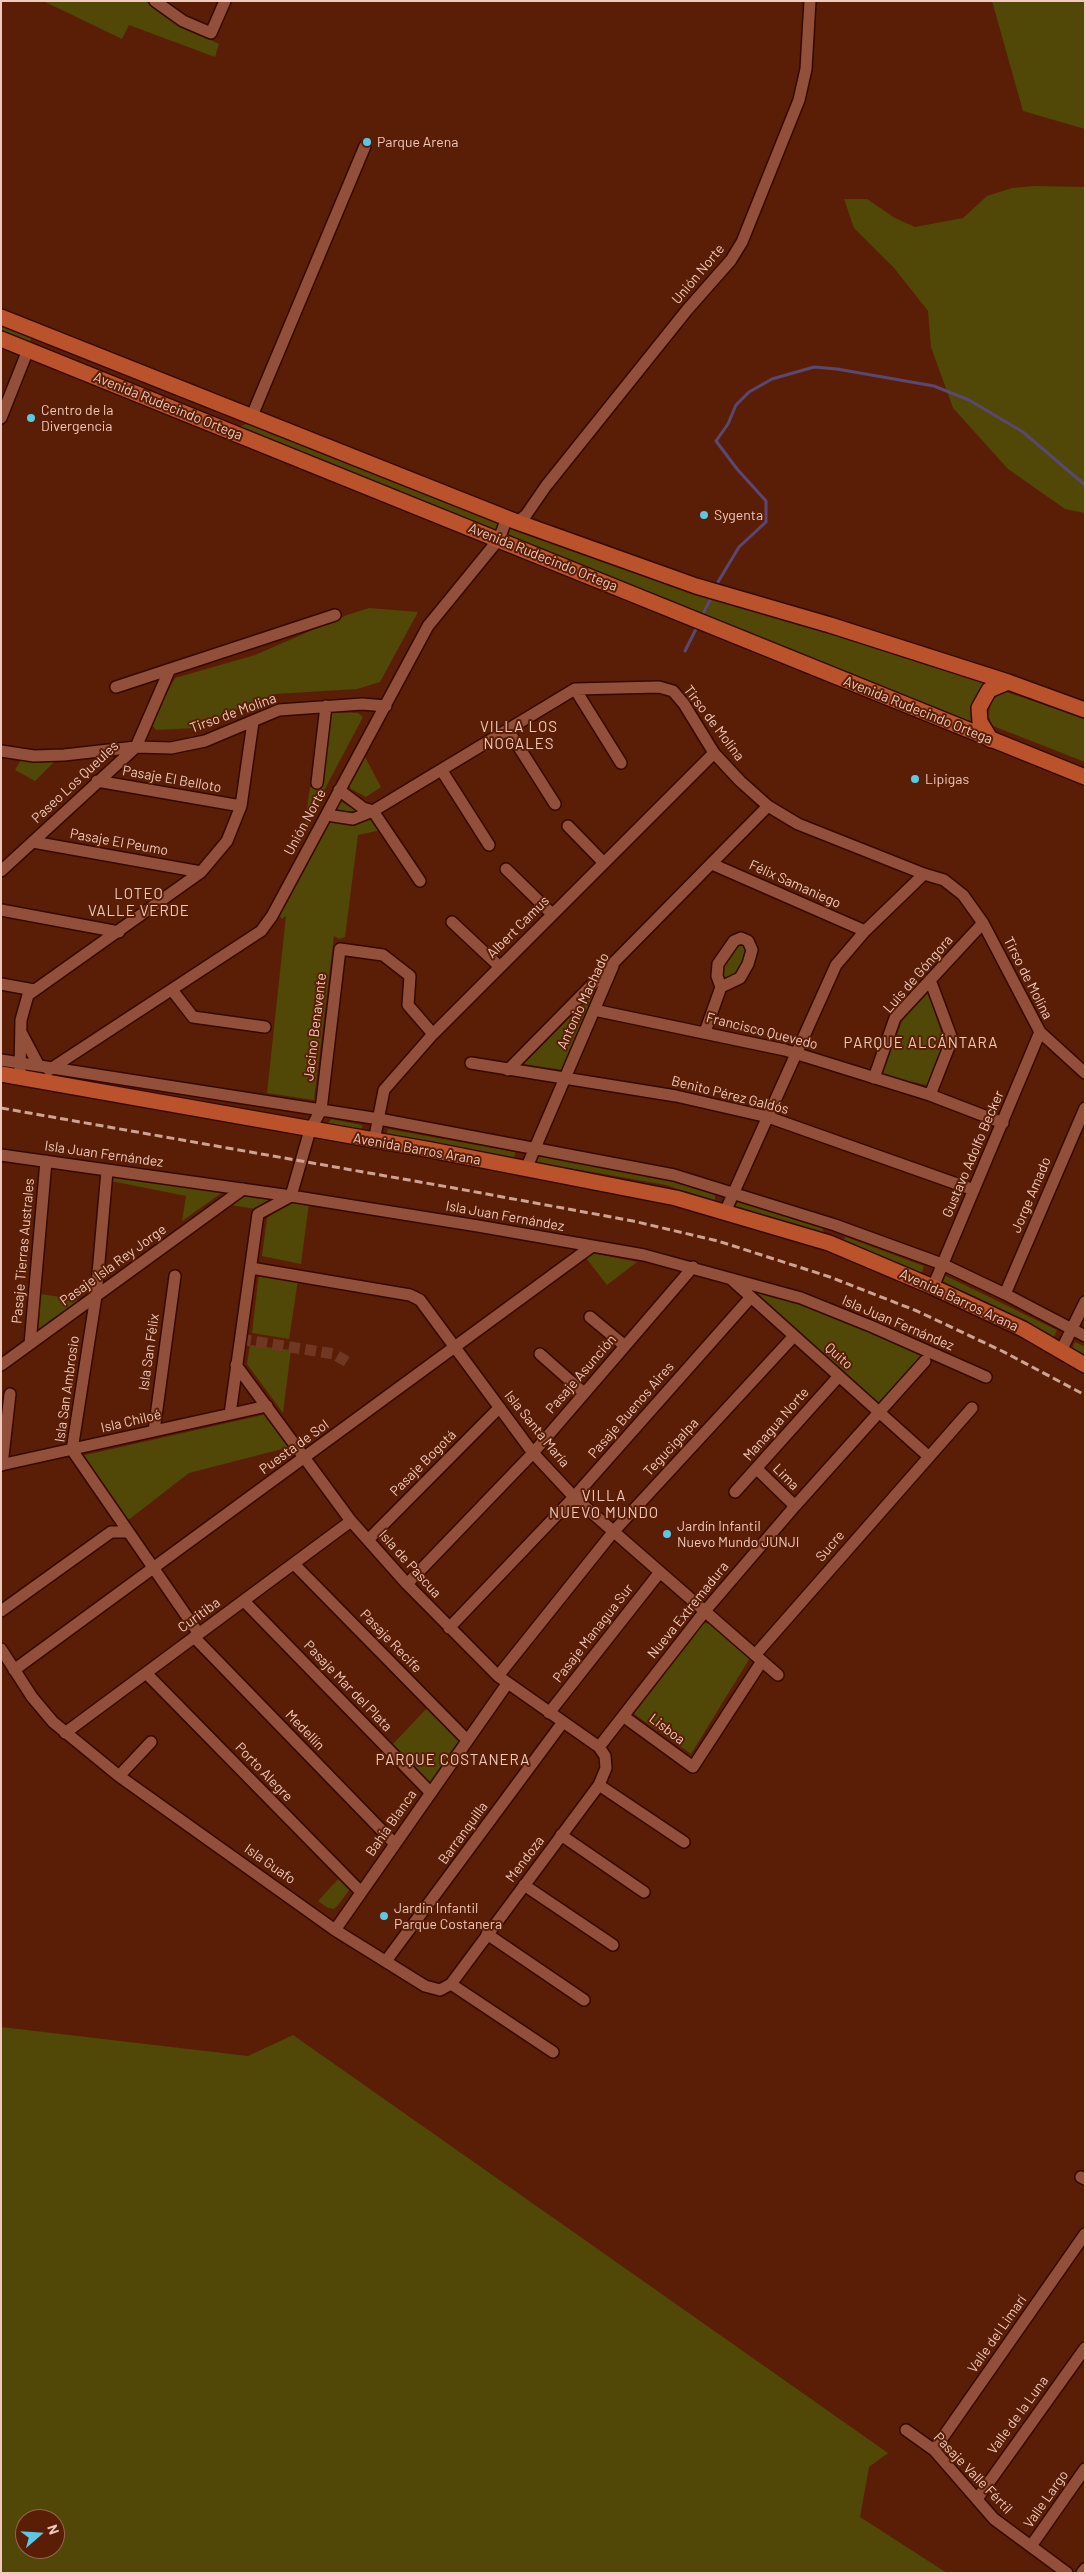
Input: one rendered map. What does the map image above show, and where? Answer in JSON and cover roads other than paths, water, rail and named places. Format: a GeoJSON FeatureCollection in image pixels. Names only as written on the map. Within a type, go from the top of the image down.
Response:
{"type":"FeatureCollection","features":[{"type":"Feature","properties":{"kind":"main road","name":"Avenida Rudecindo Ortega"},"geometry":{"type":"LineString","coordinates":[[1,317],[250,418],[512,520],[696,586],[830,625],[1008,682],[1085,710]]}},
{"type":"Feature","properties":{"kind":"main road","name":"Avenida Rudecindo Ortega"},"geometry":{"type":"LineString","coordinates":[[1,339],[1085,777]]}},
{"type":"Feature","properties":{"kind":"main road"},"geometry":{"type":"LineString","coordinates":[[28,350],[67,344]]}},
{"type":"Feature","properties":{"kind":"main road"},"geometry":{"type":"LineString","coordinates":[[210,423],[230,426],[250,418]]}},
{"type":"Feature","properties":{"kind":"main road"},"geometry":{"type":"LineString","coordinates":[[991,740],[980,722],[982,702],[989,690],[1008,682]]}},
{"type":"Feature","properties":{"kind":"main road","name":"Avenida Barros Arana"},"geometry":{"type":"LineString","coordinates":[[1,1074],[23,1073],[57,1084],[676,1198],[828,1243],[933,1287],[1023,1329],[1085,1365]]}},
{"type":"Feature","properties":{"kind":"street"},"geometry":{"type":"LineString","coordinates":[[155,1],[183,21],[211,32],[225,1]]}},
{"type":"Feature","properties":{"kind":"street","name":"Unión Norte"},"geometry":{"type":"LineString","coordinates":[[23,1073],[53,1068],[261,931],[327,815],[428,626],[499,539],[512,520],[526,515],[558,470],[687,310],[731,260],[742,242],[799,100],[806,69],[810,1]]}},
{"type":"Feature","properties":{"kind":"street","name":"Avenida Rudecindo Ortega"},"geometry":{"type":"LineString","coordinates":[[250,418],[365,146]]}},
{"type":"Feature","properties":{"kind":"street"},"geometry":{"type":"LineString","coordinates":[[1,418],[28,350]]}},
{"type":"Feature","properties":{"kind":"street"},"geometry":{"type":"LineString","coordinates":[[116,688],[336,615]]}},
{"type":"Feature","properties":{"kind":"street","name":"Paseo Los Queules"},"geometry":{"type":"LineString","coordinates":[[1,871],[136,747],[169,671]]}},
{"type":"Feature","properties":{"kind":"street","name":"Tirso de Molina"},"geometry":{"type":"LineString","coordinates":[[327,815],[353,819],[373,810],[442,771],[575,690],[659,687],[673,691],[684,704],[714,753],[740,781],[768,806],[798,824],[924,874],[944,880],[963,895],[984,923],[1040,1032],[1085,1073]]}},
{"type":"Feature","properties":{"kind":"street"},"geometry":{"type":"LineString","coordinates":[[575,690],[621,763]]}},
{"type":"Feature","properties":{"kind":"street"},"geometry":{"type":"LineString","coordinates":[[1063,701],[1085,701]]}},
{"type":"Feature","properties":{"kind":"street"},"geometry":{"type":"LineString","coordinates":[[317,783],[326,706]]}},
{"type":"Feature","properties":{"kind":"street","name":"Tirso de Molina"},"geometry":{"type":"LineString","coordinates":[[1,750],[34,756],[136,747],[171,748],[188,746],[221,735],[278,710],[326,706],[386,706]]}},
{"type":"Feature","properties":{"kind":"street"},"geometry":{"type":"LineString","coordinates":[[23,1073],[21,1031],[24,1005],[28,994],[119,932],[201,872],[227,842],[241,806],[253,722]]}},
{"type":"Feature","properties":{"kind":"street"},"geometry":{"type":"LineString","coordinates":[[508,730],[555,804]]}},
{"type":"Feature","properties":{"kind":"street","name":"Albert Camus"},"geometry":{"type":"LineString","coordinates":[[374,1141],[384,1090],[433,1034],[714,753]]}},
{"type":"Feature","properties":{"kind":"street"},"geometry":{"type":"LineString","coordinates":[[442,771],[489,845]]}},
{"type":"Feature","properties":{"kind":"street","name":"Pasaje El Belloto"},"geometry":{"type":"LineString","coordinates":[[97,781],[241,806]]}},
{"type":"Feature","properties":{"kind":"street"},"geometry":{"type":"LineString","coordinates":[[339,790],[363,808],[373,810],[420,881]]}},
{"type":"Feature","properties":{"kind":"street","name":"Antonio Machado"},"geometry":{"type":"LineString","coordinates":[[526,1169],[616,959],[768,806]]}},
{"type":"Feature","properties":{"kind":"street"},"geometry":{"type":"LineString","coordinates":[[568,826],[604,863]]}},
{"type":"Feature","properties":{"kind":"street","name":"Pasaje El Peumo"},"geometry":{"type":"LineString","coordinates":[[33,842],[201,872]]}},
{"type":"Feature","properties":{"kind":"street","name":"Félix Samaniego"},"geometry":{"type":"LineString","coordinates":[[712,864],[865,931]]}},
{"type":"Feature","properties":{"kind":"street"},"geometry":{"type":"LineString","coordinates":[[506,869],[552,914]]}},
{"type":"Feature","properties":{"kind":"street"},"geometry":{"type":"LineString","coordinates":[[725,1212],[836,965],[865,931],[924,874]]}},
{"type":"Feature","properties":{"kind":"street"},"geometry":{"type":"LineString","coordinates":[[1,910],[119,932]]}},
{"type":"Feature","properties":{"kind":"street"},"geometry":{"type":"LineString","coordinates":[[452,922],[500,967]]}},
{"type":"Feature","properties":{"kind":"street","name":"Luis de Góngora"},"geometry":{"type":"LineString","coordinates":[[874,1078],[895,1018],[984,923]]}},
{"type":"Feature","properties":{"kind":"street","name":"Jacino Benavente"},"geometry":{"type":"LineString","coordinates":[[321,1110],[340,948],[382,955],[410,976],[408,1005],[433,1034]]}},
{"type":"Feature","properties":{"kind":"street"},"geometry":{"type":"LineString","coordinates":[[508,1070],[616,959]]}},
{"type":"Feature","properties":{"kind":"street"},"geometry":{"type":"LineString","coordinates":[[930,980],[952,1039],[930,1095]]}},
{"type":"Feature","properties":{"kind":"street"},"geometry":{"type":"LineString","coordinates":[[1,984],[34,990]]}},
{"type":"Feature","properties":{"kind":"street"},"geometry":{"type":"LineString","coordinates":[[705,1032],[721,987]]}},
{"type":"Feature","properties":{"kind":"street"},"geometry":{"type":"LineString","coordinates":[[172,990],[193,1016],[265,1027]]}},
{"type":"Feature","properties":{"kind":"street","name":"Francisco Quevedo"},"geometry":{"type":"LineString","coordinates":[[594,1010],[705,1032],[797,1054],[930,1095],[1004,1122]]}},
{"type":"Feature","properties":{"kind":"street"},"geometry":{"type":"LineString","coordinates":[[21,1031],[38,1066]]}},
{"type":"Feature","properties":{"kind":"street","name":"Gustavo Adolfo Becker"},"geometry":{"type":"LineString","coordinates":[[933,1287],[1004,1122],[1040,1032]]}},
{"type":"Feature","properties":{"kind":"street"},"geometry":{"type":"LineString","coordinates":[[76,1052],[79,1064],[89,1074]]}},
{"type":"Feature","properties":{"kind":"street","name":"Avenida Barros Arana"},"geometry":{"type":"LineString","coordinates":[[1,1060],[23,1073],[38,1066],[379,1119],[674,1175],[734,1192],[835,1225],[942,1264],[1005,1294],[1085,1336]]}},
{"type":"Feature","properties":{"kind":"street","name":"Benito Pérez Galdós"},"geometry":{"type":"LineString","coordinates":[[471,1063],[676,1096],[768,1117],[974,1190]]}},
{"type":"Feature","properties":{"kind":"street"},"geometry":{"type":"LineString","coordinates":[[53,1068],[57,1084]]}},
{"type":"Feature","properties":{"kind":"street","name":"Jorge Amado"},"geometry":{"type":"LineString","coordinates":[[1005,1294],[1085,1108]]}},
{"type":"Feature","properties":{"kind":"street"},"geometry":{"type":"LineString","coordinates":[[230,1414],[252,1268],[258,1214],[291,1196],[310,1130],[321,1110]]}},
{"type":"Feature","properties":{"kind":"street","name":"Isla Juan Fernández"},"geometry":{"type":"LineString","coordinates":[[1,1155],[291,1196],[644,1255],[806,1300],[874,1327],[986,1377]]}},
{"type":"Feature","properties":{"kind":"street","name":"Pasaje Tierras Australes"},"geometry":{"type":"LineString","coordinates":[[30,1344],[46,1161]]}},
{"type":"Feature","properties":{"kind":"street","name":"Isla San Ambrosio"},"geometry":{"type":"LineString","coordinates":[[108,1171],[96,1296],[72,1450],[153,1568],[196,1636]]}},
{"type":"Feature","properties":{"kind":"street","name":"Pasaje Isla Rey Jorge"},"geometry":{"type":"LineString","coordinates":[[1,1364],[243,1189]]}},
{"type":"Feature","properties":{"kind":"street"},"geometry":{"type":"LineString","coordinates":[[828,1243],[835,1225]]}},
{"type":"Feature","properties":{"kind":"street","name":"Puesta de Sol"},"geometry":{"type":"LineString","coordinates":[[14,1670],[591,1247]]}},
{"type":"Feature","properties":{"kind":"street","name":"Isla Santa María"},"geometry":{"type":"LineString","coordinates":[[252,1268],[410,1295],[424,1303],[533,1452],[574,1497],[778,1675]]}},
{"type":"Feature","properties":{"kind":"street","name":"Pasaje Asunción"},"geometry":{"type":"LineString","coordinates":[[407,1584],[533,1452],[693,1268]]}},
{"type":"Feature","properties":{"kind":"street","name":"Isla San Félix"},"geometry":{"type":"LineString","coordinates":[[154,1432],[175,1276]]}},
{"type":"Feature","properties":{"kind":"street","name":"Quito"},"geometry":{"type":"LineString","coordinates":[[730,1278],[928,1456]]}},
{"type":"Feature","properties":{"kind":"street","name":"Pasaje Buenos Aires"},"geometry":{"type":"LineString","coordinates":[[449,1628],[574,1497],[751,1297]]}},
{"type":"Feature","properties":{"kind":"street"},"geometry":{"type":"LineString","coordinates":[[1061,1352],[1085,1302]]}},
{"type":"Feature","properties":{"kind":"street"},"geometry":{"type":"LineString","coordinates":[[590,1317],[625,1346]]}},
{"type":"Feature","properties":{"kind":"street","name":"Tegucigalpa"},"geometry":{"type":"LineString","coordinates":[[498,1676],[614,1531],[794,1336]]}},
{"type":"Feature","properties":{"kind":"street"},"geometry":{"type":"LineString","coordinates":[[540,1354],[584,1393]]}},
{"type":"Feature","properties":{"kind":"street","name":"Nueva Extremadura"},"geometry":{"type":"LineString","coordinates":[[598,1747],[705,1611],[795,1506],[925,1361]]}},
{"type":"Feature","properties":{"kind":"street","name":"Isla de Pascua"},"geometry":{"type":"LineString","coordinates":[[236,1365],[351,1521],[407,1584],[507,1684],[598,1747]]}},
{"type":"Feature","properties":{"kind":"street","name":"Managua Norte"},"geometry":{"type":"LineString","coordinates":[[734,1492],[757,1469],[838,1376]]}},
{"type":"Feature","properties":{"kind":"street"},"geometry":{"type":"LineString","coordinates":[[2,1465],[10,1394]]}},
{"type":"Feature","properties":{"kind":"street","name":"Isla Chiloé"},"geometry":{"type":"LineString","coordinates":[[2,1465],[267,1406]]}},
{"type":"Feature","properties":{"kind":"street","name":"Pasaje Bogotá"},"geometry":{"type":"LineString","coordinates":[[368,1540],[499,1408]]}},
{"type":"Feature","properties":{"kind":"street","name":"Sucre"},"geometry":{"type":"LineString","coordinates":[[693,1767],[759,1658],[928,1456],[972,1408]]}},
{"type":"Feature","properties":{"kind":"street","name":"Lima"},"geometry":{"type":"LineString","coordinates":[[757,1469],[795,1506]]}},
{"type":"Feature","properties":{"kind":"street","name":"Curitiba"},"geometry":{"type":"LineString","coordinates":[[65,1733],[351,1521]]}},
{"type":"Feature","properties":{"kind":"street"},"geometry":{"type":"LineString","coordinates":[[1,1611],[111,1532],[127,1532]]}},
{"type":"Feature","properties":{"kind":"street","name":"Pasaje Recife"},"geometry":{"type":"LineString","coordinates":[[294,1564],[467,1740]]}},
{"type":"Feature","properties":{"kind":"street","name":"Pasaje Managua Sur"},"geometry":{"type":"LineString","coordinates":[[549,1713],[660,1572]]}},
{"type":"Feature","properties":{"kind":"street","name":"Pasaje Mar del Plata"},"geometry":{"type":"LineString","coordinates":[[244,1601],[431,1793]]}},
{"type":"Feature","properties":{"kind":"street","name":"Medellín"},"geometry":{"type":"LineString","coordinates":[[196,1636],[395,1844]]}},
{"type":"Feature","properties":{"kind":"street","name":"Isla Guafo"},"geometry":{"type":"LineString","coordinates":[[1,1649],[42,1710],[65,1733],[119,1776],[335,1930],[430,1989],[440,1990],[451,1984]]}},
{"type":"Feature","properties":{"kind":"street","name":"Porto Alegre"},"geometry":{"type":"LineString","coordinates":[[146,1673],[361,1892]]}},
{"type":"Feature","properties":{"kind":"street","name":"Bahía Blanca"},"geometry":{"type":"LineString","coordinates":[[335,1930],[507,1684]]}},
{"type":"Feature","properties":{"kind":"street","name":"Lisboa"},"geometry":{"type":"LineString","coordinates":[[623,1716],[693,1767]]}},
{"type":"Feature","properties":{"kind":"street","name":"Barranquilla"},"geometry":{"type":"LineString","coordinates":[[386,1961],[563,1722]]}},
{"type":"Feature","properties":{"kind":"street"},"geometry":{"type":"LineString","coordinates":[[119,1776],[151,1742]]}},
{"type":"Feature","properties":{"kind":"street","name":"Mendoza"},"geometry":{"type":"LineString","coordinates":[[451,1984],[598,1785],[604,1774],[606,1762],[598,1747]]}},
{"type":"Feature","properties":{"kind":"street"},"geometry":{"type":"LineString","coordinates":[[598,1785],[684,1842]]}},
{"type":"Feature","properties":{"kind":"street"},"geometry":{"type":"LineString","coordinates":[[561,1835],[644,1892]]}},
{"type":"Feature","properties":{"kind":"street"},"geometry":{"type":"LineString","coordinates":[[524,1885],[613,1946]]}},
{"type":"Feature","properties":{"kind":"street"},"geometry":{"type":"LineString","coordinates":[[487,1934],[584,2000]]}},
{"type":"Feature","properties":{"kind":"street"},"geometry":{"type":"LineString","coordinates":[[451,1984],[554,2052]]}},
{"type":"Feature","properties":{"kind":"street","name":"Valle del Limarí"},"geometry":{"type":"LineString","coordinates":[[934,2450],[1085,2234]]}},
{"type":"Feature","properties":{"kind":"street","name":"Valle de la Luna"},"geometry":{"type":"LineString","coordinates":[[977,2499],[1085,2348]]}},
{"type":"Feature","properties":{"kind":"street","name":"Pasaje Valle Fértil"},"geometry":{"type":"LineString","coordinates":[[906,2430],[934,2450],[994,2518],[1067,2573]]}},
{"type":"Feature","properties":{"kind":"street","name":"Valle Largo"},"geometry":{"type":"LineString","coordinates":[[1031,2546],[1085,2469]]}},
{"type":"Feature","properties":{"kind":"street"},"geometry":{"type":"LineString","coordinates":[[1082,2573],[1085,2569]]}},
{"type":"Feature","properties":{"kind":"waterway"},"geometry":{"type":"LineString","coordinates":[[718,582],[739,547],[766,522],[766,501],[737,469],[716,441],[728,424],[736,405],[749,392],[772,379],[814,367],[837,369],[934,386],[969,400],[1023,432],[1085,485]]}},
{"type":"Feature","properties":{"kind":"waterway"},"geometry":{"type":"LineString","coordinates":[[703,614],[710,600]]}},
{"type":"Feature","properties":{"kind":"waterway"},"geometry":{"type":"LineString","coordinates":[[685,651],[696,629]]}},
{"type":"Feature","properties":{"kind":"tunnel"},"geometry":{"type":"LineString","coordinates":[[240,1339],[334,1354],[349,1363]]}},
{"type":"Feature","properties":{"kind":"railway"},"geometry":{"type":"LineString","coordinates":[[1,1108],[633,1221],[718,1241],[830,1277],[917,1311],[1002,1351],[1085,1395]]}},
{"type":"Feature","properties":{"kind":"place","name":"Parque Arena"},"geometry":{"type":"Point","coordinates":[367,142]}},
{"type":"Feature","properties":{"kind":"place","name":"Centro de la Divergencia"},"geometry":{"type":"Point","coordinates":[31,418]}},
{"type":"Feature","properties":{"kind":"place","name":"Sygenta"},"geometry":{"type":"Point","coordinates":[704,515]}},
{"type":"Feature","properties":{"kind":"place","name":"Lipigas"},"geometry":{"type":"Point","coordinates":[915,779]}},
{"type":"Feature","properties":{"kind":"place","name":"Jardín Infantil Nuevo Mundo JUNJI"},"geometry":{"type":"Point","coordinates":[667,1534]}},
{"type":"Feature","properties":{"kind":"place","name":"Jardin Infantil Parque Costanera"},"geometry":{"type":"Point","coordinates":[384,1916]}},
{"type":"Feature","properties":{"kind":"district","name":"VILLA LOS NOGALES"},"geometry":{"type":"Point","coordinates":[519,736]}},
{"type":"Feature","properties":{"kind":"district","name":"LOTEO VALLE VERDE"},"geometry":{"type":"Point","coordinates":[139,902]}},
{"type":"Feature","properties":{"kind":"district","name":"PARQUE ALCÁNTARA"},"geometry":{"type":"Point","coordinates":[921,1043]}},
{"type":"Feature","properties":{"kind":"district","name":"VILLA NUEVO MUNDO"},"geometry":{"type":"Point","coordinates":[604,1504]}},
{"type":"Feature","properties":{"kind":"district","name":"PARQUE COSTANERA"},"geometry":{"type":"Point","coordinates":[453,1760]}}]}
